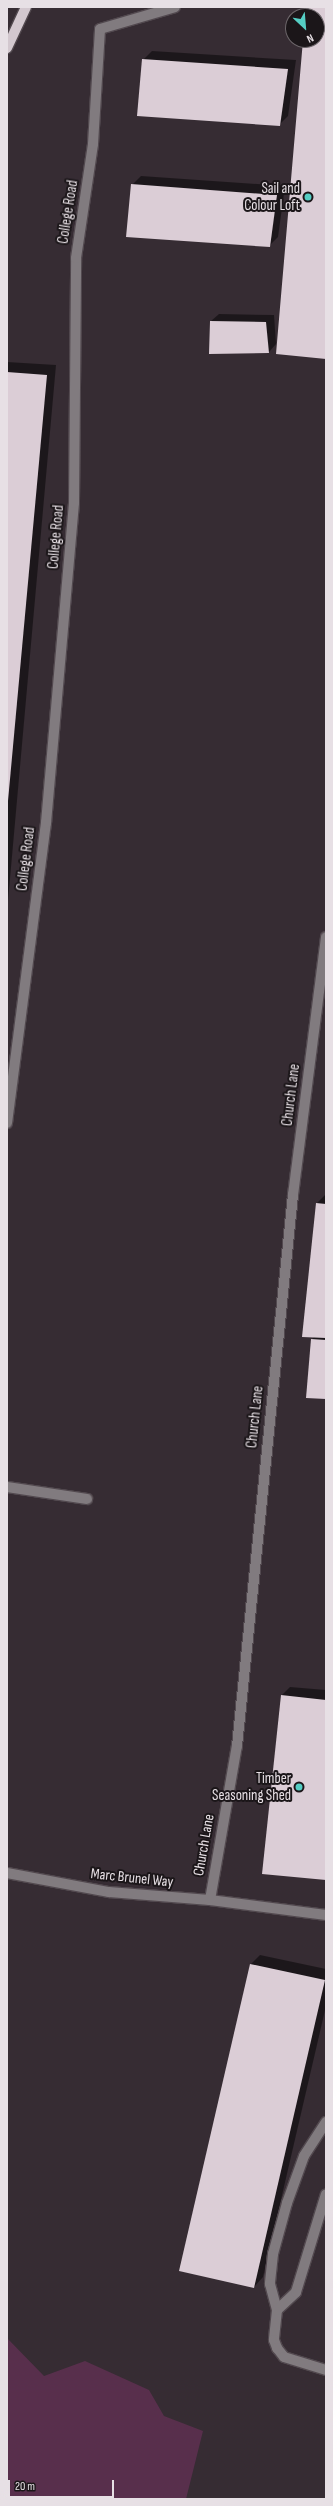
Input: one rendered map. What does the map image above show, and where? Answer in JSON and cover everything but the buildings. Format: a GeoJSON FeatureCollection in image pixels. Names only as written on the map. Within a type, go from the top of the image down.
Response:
{"type":"FeatureCollection","features":[{"type":"Feature","properties":{"kind":"main road"},"geometry":{"type":"LineString","coordinates":[[7,48],[26,7]]}},
{"type":"Feature","properties":{"kind":"lane","name":"College Road"},"geometry":{"type":"LineString","coordinates":[[7,1123],[46,823],[74,503],[76,258],[93,144],[100,29],[175,7]]}},
{"type":"Feature","properties":{"kind":"lane","name":"Church Lane"},"geometry":{"type":"LineString","coordinates":[[210,1900],[237,1746],[293,1195],[326,936]]}},
{"type":"Feature","properties":{"kind":"lane"},"geometry":{"type":"LineString","coordinates":[[7,1487],[87,1499]]}},
{"type":"Feature","properties":{"kind":"lane","name":"Marc Brunel Way"},"geometry":{"type":"LineString","coordinates":[[7,1874],[109,1892],[210,1900],[326,1915]]}},
{"type":"Feature","properties":{"kind":"lane"},"geometry":{"type":"LineString","coordinates":[[326,2122],[304,2156],[278,2235],[270,2284],[277,2310],[274,2340],[277,2348],[284,2357],[326,2370]]}},
{"type":"Feature","properties":{"kind":"lane"},"geometry":{"type":"LineString","coordinates":[[277,2310],[296,2292],[326,2194]]}},
{"type":"Feature","properties":{"kind":"shaded area"},"geometry":{"type":"Polygon","coordinates":[[[7,2338],[44,2376],[85,2361],[149,2390],[164,2416],[203,2431],[186,2499],[7,2499],[7,2338]]]}},
{"type":"Feature","properties":{"kind":"place","name":"Sail and Colour Loft"},"geometry":{"type":"Point","coordinates":[308,197]}},
{"type":"Feature","properties":{"kind":"place","name":"Timber Seasoning Shed"},"geometry":{"type":"Point","coordinates":[299,1787]}}]}
